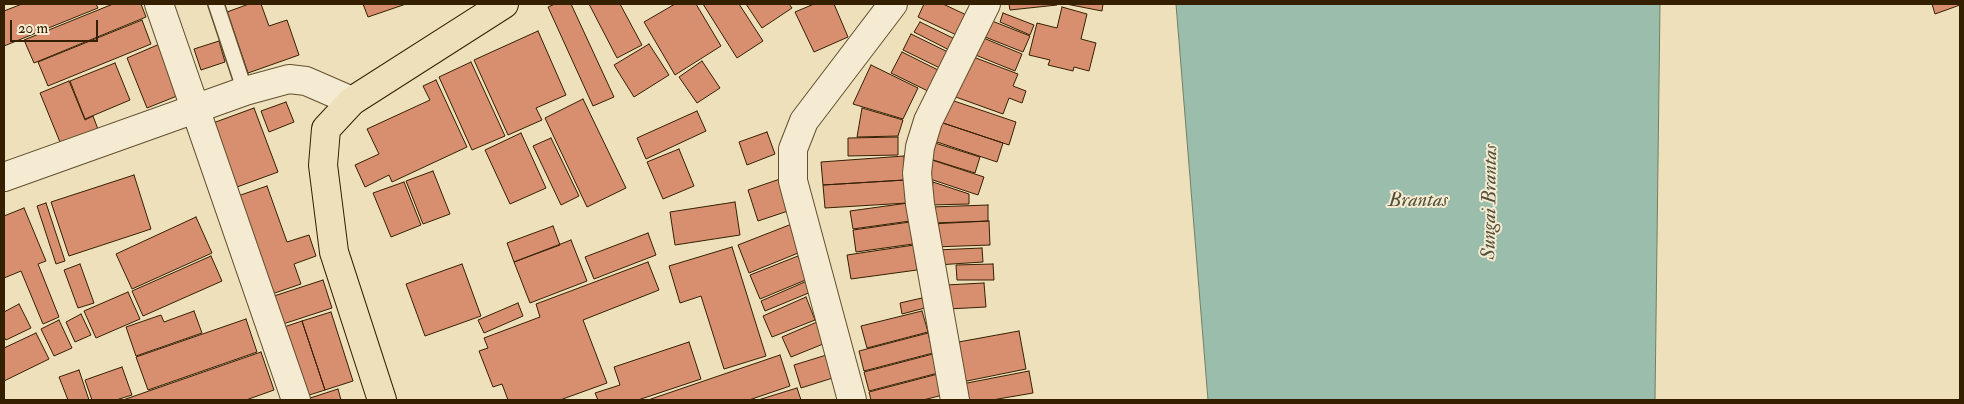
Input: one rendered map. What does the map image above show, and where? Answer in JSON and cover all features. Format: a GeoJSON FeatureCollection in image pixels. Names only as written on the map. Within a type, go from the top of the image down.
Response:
{"type":"FeatureCollection","features":[{"type":"Feature","properties":{"kind":"main road"},"geometry":{"type":"LineString","coordinates":[[382,400],[334,252],[323,165],[326,129],[352,100],[504,4]]}},
{"type":"Feature","properties":{"kind":"street"},"geometry":{"type":"LineString","coordinates":[[159,4],[296,400]]}},
{"type":"Feature","properties":{"kind":"street"},"geometry":{"type":"LineString","coordinates":[[852,400],[793,181],[793,149],[804,121],[893,4]]}},
{"type":"Feature","properties":{"kind":"street"},"geometry":{"type":"LineString","coordinates":[[955,400],[920,204],[917,173],[920,146],[928,121],[986,4]]}},
{"type":"Feature","properties":{"kind":"street"},"geometry":{"type":"LineString","coordinates":[[4,177],[245,91],[289,79],[306,81],[352,100]]}},
{"type":"Feature","properties":{"kind":"lane"},"geometry":{"type":"LineString","coordinates":[[216,4],[245,91]]}},
{"type":"Feature","properties":{"kind":"water","name":"Brantas"},"geometry":{"type":"Polygon","coordinates":[[[1176,4],[1660,4],[1655,400],[1208,400],[1176,4]]]}},
{"type":"Feature","properties":{"kind":"building"},"geometry":{"type":"Polygon","coordinates":[[[22,4],[96,4],[98,8],[4,46],[4,11],[22,4]]]}},
{"type":"Feature","properties":{"kind":"building"},"geometry":{"type":"Polygon","coordinates":[[[113,4],[141,4],[146,17],[34,63],[24,40],[113,4]]]}},
{"type":"Feature","properties":{"kind":"building"},"geometry":{"type":"Polygon","coordinates":[[[249,4],[261,4],[269,26],[287,20],[299,55],[248,73],[227,12],[249,4]]]}},
{"type":"Feature","properties":{"kind":"building"},"geometry":{"type":"Polygon","coordinates":[[[363,4],[406,4],[368,17],[363,4]]]}},
{"type":"Feature","properties":{"kind":"building"},"geometry":{"type":"Polygon","coordinates":[[[555,4],[571,4],[614,97],[593,106],[548,7],[555,4]]]}},
{"type":"Feature","properties":{"kind":"building"},"geometry":{"type":"Polygon","coordinates":[[[589,4],[620,4],[642,45],[617,58],[589,4]]]}},
{"type":"Feature","properties":{"kind":"building"},"geometry":{"type":"Polygon","coordinates":[[[675,4],[696,4],[721,46],[675,75],[644,22],[675,4]]]}},
{"type":"Feature","properties":{"kind":"building"},"geometry":{"type":"Polygon","coordinates":[[[703,4],[739,4],[763,41],[737,58],[703,4]]]}},
{"type":"Feature","properties":{"kind":"building"},"geometry":{"type":"Polygon","coordinates":[[[746,4],[789,4],[792,8],[762,28],[746,4]]]}},
{"type":"Feature","properties":{"kind":"building"},"geometry":{"type":"Polygon","coordinates":[[[814,4],[834,4],[848,37],[814,52],[795,12],[814,4]]]}},
{"type":"Feature","properties":{"kind":"building"},"geometry":{"type":"Polygon","coordinates":[[[924,4],[943,4],[975,19],[965,39],[918,17],[924,4]]]}},
{"type":"Feature","properties":{"kind":"building"},"geometry":{"type":"Polygon","coordinates":[[[1009,4],[1057,4],[1057,5],[1010,10],[1009,4]]]}},
{"type":"Feature","properties":{"kind":"building"},"geometry":{"type":"Polygon","coordinates":[[[1066,4],[1103,4],[1102,11],[1066,4]]]}},
{"type":"Feature","properties":{"kind":"building"},"geometry":{"type":"Polygon","coordinates":[[[1932,4],[1960,4],[1960,5],[1935,14],[1932,4]]]}},
{"type":"Feature","properties":{"kind":"building"},"geometry":{"type":"Polygon","coordinates":[[[1062,7],[1087,14],[1081,39],[1096,43],[1089,71],[1074,67],[1073,71],[1048,65],[1050,60],[1029,55],[1037,23],[1057,28],[1062,7]]]}},
{"type":"Feature","properties":{"kind":"building"},"geometry":{"type":"Polygon","coordinates":[[[1003,13],[1034,25],[1030,35],[1000,22],[1003,13]]]}},
{"type":"Feature","properties":{"kind":"building"},"geometry":{"type":"Polygon","coordinates":[[[142,20],[151,44],[48,86],[38,62],[142,20]]]}},
{"type":"Feature","properties":{"kind":"building"},"geometry":{"type":"Polygon","coordinates":[[[992,21],[1030,36],[1023,52],[985,37],[992,21]]]}},
{"type":"Feature","properties":{"kind":"building"},"geometry":{"type":"Polygon","coordinates":[[[920,22],[961,42],[955,53],[914,32],[920,22]]]}},
{"type":"Feature","properties":{"kind":"building"},"geometry":{"type":"Polygon","coordinates":[[[538,31],[566,95],[536,108],[542,120],[508,135],[474,60],[538,31]]]}},
{"type":"Feature","properties":{"kind":"building"},"geometry":{"type":"Polygon","coordinates":[[[911,34],[952,54],[944,70],[903,50],[911,34]]]}},
{"type":"Feature","properties":{"kind":"building"},"geometry":{"type":"Polygon","coordinates":[[[981,37],[1022,54],[1015,71],[973,54],[981,37]]]}},
{"type":"Feature","properties":{"kind":"building"},"geometry":{"type":"Polygon","coordinates":[[[219,41],[225,62],[201,70],[194,49],[219,41]]]}},
{"type":"Feature","properties":{"kind":"building"},"geometry":{"type":"Polygon","coordinates":[[[162,43],[182,94],[147,108],[127,58],[162,43]]]}},
{"type":"Feature","properties":{"kind":"building"},"geometry":{"type":"Polygon","coordinates":[[[649,44],[669,75],[634,97],[614,65],[649,44]]]}},
{"type":"Feature","properties":{"kind":"building"},"geometry":{"type":"Polygon","coordinates":[[[902,52],[940,71],[930,92],[891,73],[902,52]]]}},
{"type":"Feature","properties":{"kind":"building"},"geometry":{"type":"Polygon","coordinates":[[[968,55],[1018,74],[1013,86],[1026,91],[1022,103],[1009,98],[1003,114],[953,96],[968,55]]]}},
{"type":"Feature","properties":{"kind":"building"},"geometry":{"type":"Polygon","coordinates":[[[702,61],[720,88],[697,103],[679,77],[702,61]]]}},
{"type":"Feature","properties":{"kind":"building"},"geometry":{"type":"Polygon","coordinates":[[[471,62],[505,136],[472,150],[439,77],[471,62]]]}},
{"type":"Feature","properties":{"kind":"building"},"geometry":{"type":"Polygon","coordinates":[[[115,63],[130,100],[85,119],[70,81],[115,63]]]}},
{"type":"Feature","properties":{"kind":"building"},"geometry":{"type":"Polygon","coordinates":[[[871,65],[918,88],[903,119],[853,104],[871,65]]]}},
{"type":"Feature","properties":{"kind":"building"},"geometry":{"type":"Polygon","coordinates":[[[436,80],[467,147],[392,182],[389,175],[365,187],[355,165],[379,154],[367,129],[430,100],[423,86],[436,80]]]}},
{"type":"Feature","properties":{"kind":"building"},"geometry":{"type":"Polygon","coordinates":[[[69,81],[85,120],[93,116],[99,132],[62,147],[40,93],[69,81]]]}},
{"type":"Feature","properties":{"kind":"building"},"geometry":{"type":"Polygon","coordinates":[[[583,99],[626,188],[587,207],[545,118],[583,99]]]}},
{"type":"Feature","properties":{"kind":"building"},"geometry":{"type":"Polygon","coordinates":[[[948,99],[1016,122],[1009,145],[940,122],[948,99]]]}},
{"type":"Feature","properties":{"kind":"building"},"geometry":{"type":"Polygon","coordinates":[[[286,102],[294,122],[269,132],[261,111],[286,102]]]}},
{"type":"Feature","properties":{"kind":"building"},"geometry":{"type":"Polygon","coordinates":[[[254,108],[278,172],[237,187],[213,123],[254,108]]]}},
{"type":"Feature","properties":{"kind":"building"},"geometry":{"type":"Polygon","coordinates":[[[862,108],[903,120],[898,136],[857,137],[862,108]]]}},
{"type":"Feature","properties":{"kind":"building"},"geometry":{"type":"Polygon","coordinates":[[[697,111],[706,131],[646,159],[637,138],[697,111]]]}},
{"type":"Feature","properties":{"kind":"building"},"geometry":{"type":"Polygon","coordinates":[[[940,122],[1003,143],[997,162],[934,141],[940,122]]]}},
{"type":"Feature","properties":{"kind":"building"},"geometry":{"type":"Polygon","coordinates":[[[767,132],[775,154],[747,165],[739,142],[767,132]]]}},
{"type":"Feature","properties":{"kind":"building"},"geometry":{"type":"Polygon","coordinates":[[[521,133],[546,188],[510,204],[485,150],[521,133]]]}},
{"type":"Feature","properties":{"kind":"building"},"geometry":{"type":"Polygon","coordinates":[[[898,137],[898,155],[848,156],[848,138],[898,137]]]}},
{"type":"Feature","properties":{"kind":"building"},"geometry":{"type":"Polygon","coordinates":[[[551,138],[579,196],[561,205],[533,146],[551,138]]]}},
{"type":"Feature","properties":{"kind":"building"},"geometry":{"type":"Polygon","coordinates":[[[935,143],[980,157],[975,173],[930,159],[935,143]]]}},
{"type":"Feature","properties":{"kind":"building"},"geometry":{"type":"Polygon","coordinates":[[[679,149],[694,186],[663,199],[647,162],[679,149]]]}},
{"type":"Feature","properties":{"kind":"building"},"geometry":{"type":"Polygon","coordinates":[[[904,156],[905,180],[823,185],[821,162],[904,156]]]}},
{"type":"Feature","properties":{"kind":"building"},"geometry":{"type":"Polygon","coordinates":[[[929,159],[984,177],[978,195],[924,177],[929,159]]]}},
{"type":"Feature","properties":{"kind":"building"},"geometry":{"type":"Polygon","coordinates":[[[433,171],[450,214],[423,224],[406,181],[433,171]]]}},
{"type":"Feature","properties":{"kind":"building"},"geometry":{"type":"Polygon","coordinates":[[[134,175],[151,229],[69,256],[51,202],[134,175]]]}},
{"type":"Feature","properties":{"kind":"building"},"geometry":{"type":"Polygon","coordinates":[[[780,179],[791,210],[758,221],[748,190],[780,179]]]}},
{"type":"Feature","properties":{"kind":"building"},"geometry":{"type":"Polygon","coordinates":[[[905,180],[907,203],[825,208],[823,185],[905,180]]]}},
{"type":"Feature","properties":{"kind":"building"},"geometry":{"type":"Polygon","coordinates":[[[404,182],[421,225],[391,237],[373,193],[404,182]]]}},
{"type":"Feature","properties":{"kind":"building"},"geometry":{"type":"Polygon","coordinates":[[[933,182],[969,194],[969,204],[930,205],[933,182]]]}},
{"type":"Feature","properties":{"kind":"building"},"geometry":{"type":"Polygon","coordinates":[[[267,186],[287,242],[309,235],[316,256],[294,264],[301,284],[266,296],[232,198],[267,186]]]}},
{"type":"Feature","properties":{"kind":"building"},"geometry":{"type":"Polygon","coordinates":[[[735,202],[740,235],[675,245],[670,212],[735,202]]]}},
{"type":"Feature","properties":{"kind":"building"},"geometry":{"type":"Polygon","coordinates":[[[46,203],[65,261],[56,264],[37,206],[46,203]]]}},
{"type":"Feature","properties":{"kind":"building"},"geometry":{"type":"Polygon","coordinates":[[[908,203],[910,221],[853,229],[850,211],[908,203]]]}},
{"type":"Feature","properties":{"kind":"building"},"geometry":{"type":"Polygon","coordinates":[[[988,205],[988,221],[932,223],[931,207],[988,205]]]}},
{"type":"Feature","properties":{"kind":"building"},"geometry":{"type":"Polygon","coordinates":[[[24,208],[46,261],[38,264],[59,317],[43,324],[21,271],[4,278],[4,216],[24,208]]]}},
{"type":"Feature","properties":{"kind":"building"},"geometry":{"type":"Polygon","coordinates":[[[196,217],[212,253],[132,289],[116,254],[196,217]]]}},
{"type":"Feature","properties":{"kind":"building"},"geometry":{"type":"Polygon","coordinates":[[[989,221],[990,245],[933,247],[931,224],[989,221]]]}},
{"type":"Feature","properties":{"kind":"building"},"geometry":{"type":"Polygon","coordinates":[[[797,222],[808,249],[749,273],[738,245],[797,222]]]}},
{"type":"Feature","properties":{"kind":"building"},"geometry":{"type":"Polygon","coordinates":[[[910,222],[913,244],[856,252],[853,230],[910,222]]]}},
{"type":"Feature","properties":{"kind":"building"},"geometry":{"type":"Polygon","coordinates":[[[553,226],[560,245],[514,262],[507,243],[553,226]]]}},
{"type":"Feature","properties":{"kind":"building"},"geometry":{"type":"Polygon","coordinates":[[[648,233],[656,255],[594,279],[585,257],[648,233]]]}},
{"type":"Feature","properties":{"kind":"building"},"geometry":{"type":"Polygon","coordinates":[[[571,240],[587,281],[530,303],[514,262],[571,240]]]}},
{"type":"Feature","properties":{"kind":"building"},"geometry":{"type":"Polygon","coordinates":[[[914,245],[917,270],[851,279],[847,255],[914,245]]]}},
{"type":"Feature","properties":{"kind":"building"},"geometry":{"type":"Polygon","coordinates":[[[732,247],[766,356],[724,369],[701,296],[680,303],[669,266],[732,247]]]}},
{"type":"Feature","properties":{"kind":"building"},"geometry":{"type":"Polygon","coordinates":[[[982,248],[983,262],[937,265],[936,250],[982,248]]]}},
{"type":"Feature","properties":{"kind":"building"},"geometry":{"type":"Polygon","coordinates":[[[211,256],[222,281],[143,316],[132,291],[211,256]]]}},
{"type":"Feature","properties":{"kind":"building"},"geometry":{"type":"Polygon","coordinates":[[[798,256],[808,279],[760,299],[750,275],[798,256]]]}},
{"type":"Feature","properties":{"kind":"building"},"geometry":{"type":"Polygon","coordinates":[[[648,262],[659,290],[583,320],[607,383],[560,400],[508,400],[502,384],[493,387],[479,351],[488,348],[484,338],[540,317],[536,304],[648,262]]]}},
{"type":"Feature","properties":{"kind":"building"},"geometry":{"type":"Polygon","coordinates":[[[80,264],[94,303],[78,308],[64,270],[80,264]]]}},
{"type":"Feature","properties":{"kind":"building"},"geometry":{"type":"Polygon","coordinates":[[[462,264],[481,316],[425,336],[406,284],[462,264]]]}},
{"type":"Feature","properties":{"kind":"building"},"geometry":{"type":"Polygon","coordinates":[[[993,264],[994,280],[957,280],[956,265],[993,264]]]}},
{"type":"Feature","properties":{"kind":"building"},"geometry":{"type":"Polygon","coordinates":[[[323,280],[332,308],[283,324],[274,296],[323,280]]]}},
{"type":"Feature","properties":{"kind":"building"},"geometry":{"type":"Polygon","coordinates":[[[807,281],[811,292],[765,311],[761,301],[807,281]]]}},
{"type":"Feature","properties":{"kind":"building"},"geometry":{"type":"Polygon","coordinates":[[[984,283],[986,307],[948,309],[946,285],[984,283]]]}},
{"type":"Feature","properties":{"kind":"building"},"geometry":{"type":"Polygon","coordinates":[[[128,292],[140,319],[96,338],[84,311],[128,292]]]}},
{"type":"Feature","properties":{"kind":"building"},"geometry":{"type":"Polygon","coordinates":[[[806,297],[815,320],[772,337],[763,316],[806,297]]]}},
{"type":"Feature","properties":{"kind":"building"},"geometry":{"type":"Polygon","coordinates":[[[922,298],[925,308],[902,314],[900,303],[922,298]]]}},
{"type":"Feature","properties":{"kind":"building"},"geometry":{"type":"Polygon","coordinates":[[[518,303],[523,316],[484,333],[478,320],[518,303]]]}},
{"type":"Feature","properties":{"kind":"building"},"geometry":{"type":"Polygon","coordinates":[[[19,304],[31,328],[6,340],[4,337],[4,312],[19,304]]]}},
{"type":"Feature","properties":{"kind":"building"},"geometry":{"type":"Polygon","coordinates":[[[194,311],[202,333],[136,356],[126,327],[161,315],[164,322],[194,311]]]}},
{"type":"Feature","properties":{"kind":"building"},"geometry":{"type":"Polygon","coordinates":[[[922,311],[928,332],[867,348],[861,326],[922,311]]]}},
{"type":"Feature","properties":{"kind":"building"},"geometry":{"type":"Polygon","coordinates":[[[331,312],[353,381],[325,390],[302,321],[331,312]]]}},
{"type":"Feature","properties":{"kind":"building"},"geometry":{"type":"Polygon","coordinates":[[[81,314],[91,335],[75,342],[66,322],[81,314]]]}},
{"type":"Feature","properties":{"kind":"building"},"geometry":{"type":"Polygon","coordinates":[[[246,319],[257,352],[148,390],[136,357],[246,319]]]}},
{"type":"Feature","properties":{"kind":"building"},"geometry":{"type":"Polygon","coordinates":[[[824,319],[833,340],[791,357],[782,337],[824,319]]]}},
{"type":"Feature","properties":{"kind":"building"},"geometry":{"type":"Polygon","coordinates":[[[59,320],[72,348],[54,356],[41,329],[59,320]]]}},
{"type":"Feature","properties":{"kind":"building"},"geometry":{"type":"Polygon","coordinates":[[[302,321],[325,390],[303,397],[281,328],[302,321]]]}},
{"type":"Feature","properties":{"kind":"building"},"geometry":{"type":"Polygon","coordinates":[[[1019,331],[1026,369],[962,382],[953,343],[1019,331]]]}},
{"type":"Feature","properties":{"kind":"building"},"geometry":{"type":"Polygon","coordinates":[[[36,333],[49,359],[4,381],[4,348],[36,333]]]}},
{"type":"Feature","properties":{"kind":"building"},"geometry":{"type":"Polygon","coordinates":[[[928,333],[933,353],[864,371],[859,351],[928,333]]]}},
{"type":"Feature","properties":{"kind":"building"},"geometry":{"type":"Polygon","coordinates":[[[689,342],[701,379],[638,400],[598,400],[595,393],[620,385],[614,367],[689,342]]]}},
{"type":"Feature","properties":{"kind":"building"},"geometry":{"type":"Polygon","coordinates":[[[261,352],[274,390],[246,400],[123,400],[261,352]]]}},
{"type":"Feature","properties":{"kind":"building"},"geometry":{"type":"Polygon","coordinates":[[[833,353],[839,376],[801,388],[794,365],[833,353]]]}},
{"type":"Feature","properties":{"kind":"building"},"geometry":{"type":"Polygon","coordinates":[[[933,354],[938,373],[869,391],[864,372],[933,354]]]}},
{"type":"Feature","properties":{"kind":"building"},"geometry":{"type":"Polygon","coordinates":[[[780,355],[790,386],[749,400],[648,400],[780,355]]]}},
{"type":"Feature","properties":{"kind":"building"},"geometry":{"type":"Polygon","coordinates":[[[122,367],[132,395],[116,400],[92,400],[85,380],[122,367]]]}},
{"type":"Feature","properties":{"kind":"building"},"geometry":{"type":"Polygon","coordinates":[[[79,370],[89,400],[68,400],[59,377],[79,370]]]}},
{"type":"Feature","properties":{"kind":"building"},"geometry":{"type":"Polygon","coordinates":[[[1029,371],[1033,393],[992,400],[964,400],[962,384],[1029,371]]]}},
{"type":"Feature","properties":{"kind":"building"},"geometry":{"type":"Polygon","coordinates":[[[938,374],[943,395],[923,400],[871,400],[869,392],[938,374]]]}},
{"type":"Feature","properties":{"kind":"building"},"geometry":{"type":"Polygon","coordinates":[[[797,388],[801,400],[758,400],[797,388]]]}},
{"type":"Feature","properties":{"kind":"building"},"geometry":{"type":"Polygon","coordinates":[[[338,389],[341,400],[304,400],[338,389]]]}},
{"type":"Feature","properties":{"kind":"water label","name":"Sungai Brantas"},"geometry":{"type":"Point","coordinates":[1491,202]}}]}
